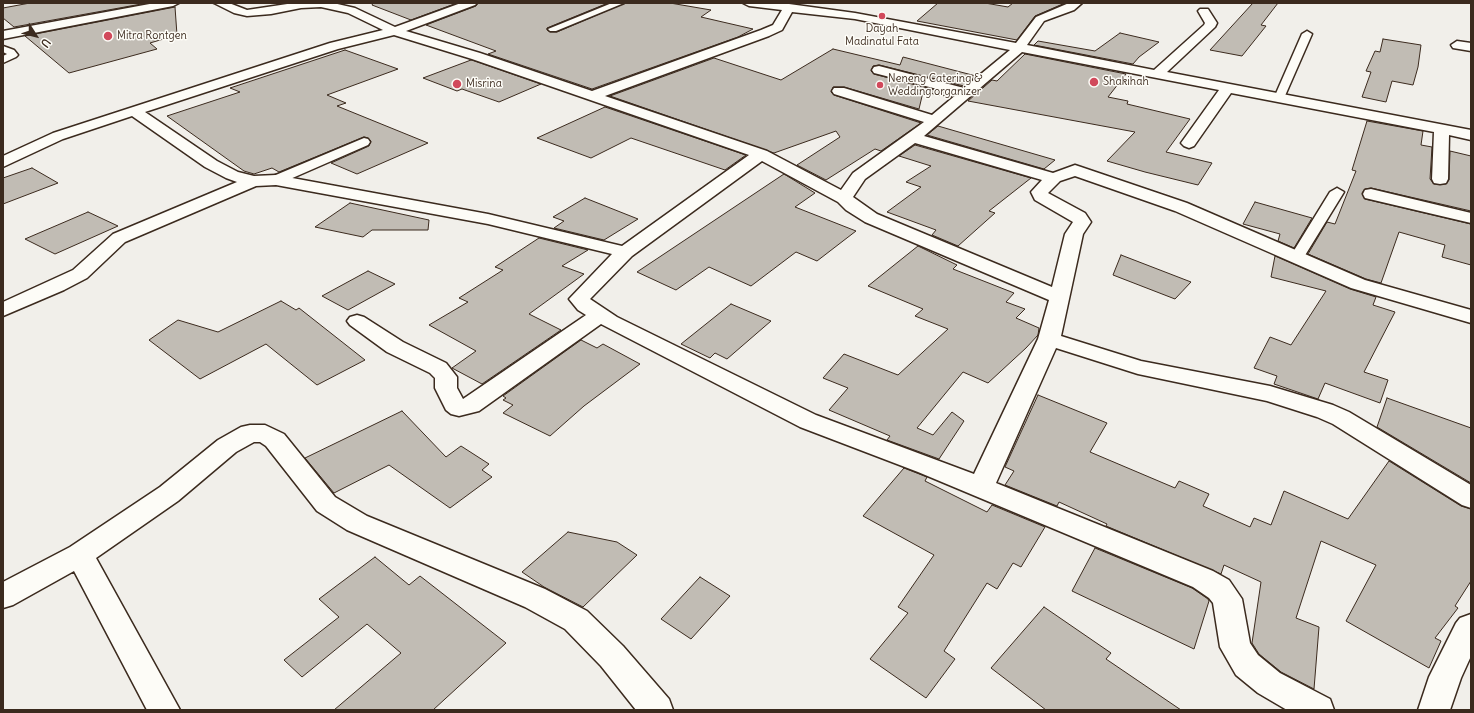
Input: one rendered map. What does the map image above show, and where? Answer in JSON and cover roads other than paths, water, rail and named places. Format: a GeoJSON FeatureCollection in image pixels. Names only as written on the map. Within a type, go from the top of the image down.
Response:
{"type":"FeatureCollection","features":[{"type":"Feature","properties":{"kind":"main road"},"geometry":{"type":"LineString","coordinates":[[3,27],[136,3]]}},
{"type":"Feature","properties":{"kind":"main road"},"geometry":{"type":"LineString","coordinates":[[3,34],[173,3]]}},
{"type":"Feature","properties":{"kind":"main road"},"geometry":{"type":"LineString","coordinates":[[220,3],[238,12],[247,13],[271,11],[301,5],[329,6],[351,10],[394,31],[761,154],[844,198],[852,206],[871,218],[1060,297]]}},
{"type":"Feature","properties":{"kind":"main road"},"geometry":{"type":"LineString","coordinates":[[3,162],[58,136],[334,46],[394,31],[471,3]]}},
{"type":"Feature","properties":{"kind":"main road"},"geometry":{"type":"LineString","coordinates":[[749,3],[854,16],[1471,135]]}},
{"type":"Feature","properties":{"kind":"main road"},"geometry":{"type":"LineString","coordinates":[[844,198],[858,176],[912,138],[1019,48],[1040,19],[1070,8],[1076,3]]}},
{"type":"Feature","properties":{"kind":"main road"},"geometry":{"type":"LineString","coordinates":[[591,96],[765,33],[778,26],[789,7]]}},
{"type":"Feature","properties":{"kind":"main road"},"geometry":{"type":"LineString","coordinates":[[1157,74],[1209,27],[1211,23],[1204,11]]}},
{"type":"Feature","properties":{"kind":"main road"},"geometry":{"type":"LineString","coordinates":[[1457,45],[1471,46]]}},
{"type":"Feature","properties":{"kind":"main road"},"geometry":{"type":"LineString","coordinates":[[879,70],[967,93]]}},
{"type":"Feature","properties":{"kind":"main road"},"geometry":{"type":"LineString","coordinates":[[1189,143],[1228,88]]}},
{"type":"Feature","properties":{"kind":"main road"},"geometry":{"type":"LineString","coordinates":[[839,91],[934,120]]}},
{"type":"Feature","properties":{"kind":"main road"},"geometry":{"type":"LineString","coordinates":[[134,111],[211,164],[232,175],[253,181],[276,180],[488,219],[624,252]]}},
{"type":"Feature","properties":{"kind":"main road"},"geometry":{"type":"LineString","coordinates":[[1440,180],[1442,129]]}},
{"type":"Feature","properties":{"kind":"main road"},"geometry":{"type":"LineString","coordinates":[[912,138],[1054,178]]}},
{"type":"Feature","properties":{"kind":"main road"},"geometry":{"type":"LineString","coordinates":[[761,154],[624,252],[579,298],[585,306],[808,421],[927,465],[1203,579],[1215,586],[1227,599],[1235,646],[1247,665],[1269,683],[1318,710]]}},
{"type":"Feature","properties":{"kind":"main road"},"geometry":{"type":"LineString","coordinates":[[981,487],[1049,339],[1074,234],[1082,222],[1080,217],[1041,196],[1039,192],[1054,178],[1070,170],[1082,171],[1113,184],[1181,207],[1358,284],[1471,317]]}},
{"type":"Feature","properties":{"kind":"main road"},"geometry":{"type":"LineString","coordinates":[[3,310],[80,274],[119,238],[139,228],[253,181]]}},
{"type":"Feature","properties":{"kind":"main road"},"geometry":{"type":"LineString","coordinates":[[1371,194],[1471,218]]}},
{"type":"Feature","properties":{"kind":"main road"},"geometry":{"type":"LineString","coordinates":[[357,321],[394,347],[438,368],[446,377],[446,388],[454,404],[459,408],[471,406],[600,315]]}},
{"type":"Feature","properties":{"kind":"main road"},"geometry":{"type":"LineString","coordinates":[[1049,339],[1138,367],[1270,394],[1326,411],[1341,418],[1471,498]]}},
{"type":"Feature","properties":{"kind":"main road"},"geometry":{"type":"LineString","coordinates":[[3,596],[80,555],[169,494],[227,446],[250,433],[265,434],[275,440],[326,504],[357,523],[523,592],[576,620],[612,656],[657,710]]}},
{"type":"Feature","properties":{"kind":"main road"},"geometry":{"type":"LineString","coordinates":[[80,555],[164,710]]}},
{"type":"Feature","properties":{"kind":"main road"},"geometry":{"type":"LineString","coordinates":[[1434,710],[1446,677],[1467,632],[1471,627]]}},
{"type":"Feature","properties":{"kind":"lane"},"geometry":{"type":"LineString","coordinates":[[553,29],[620,3]]}},
{"type":"Feature","properties":{"kind":"lane"},"geometry":{"type":"LineString","coordinates":[[1278,98],[1307,34]]}},
{"type":"Feature","properties":{"kind":"lane"},"geometry":{"type":"LineString","coordinates":[[3,49],[11,52],[13,55],[3,60]]}},
{"type":"Feature","properties":{"kind":"lane"},"geometry":{"type":"LineString","coordinates":[[276,180],[364,142]]}},
{"type":"Feature","properties":{"kind":"lane"},"geometry":{"type":"LineString","coordinates":[[1297,257],[1337,192]]}},
{"type":"Feature","properties":{"kind":"place","name":"Dayah Madinatul Fata"},"geometry":{"type":"Point","coordinates":[882,16]}},
{"type":"Feature","properties":{"kind":"place","name":"Mitra Rontgen"},"geometry":{"type":"Point","coordinates":[108,36]}},
{"type":"Feature","properties":{"kind":"place","name":"Shakihah"},"geometry":{"type":"Point","coordinates":[1094,82]}},
{"type":"Feature","properties":{"kind":"place","name":"Misrina"},"geometry":{"type":"Point","coordinates":[457,84]}},
{"type":"Feature","properties":{"kind":"place","name":"Neneng Catering & Wedding organizer"},"geometry":{"type":"Point","coordinates":[880,85]}}]}
